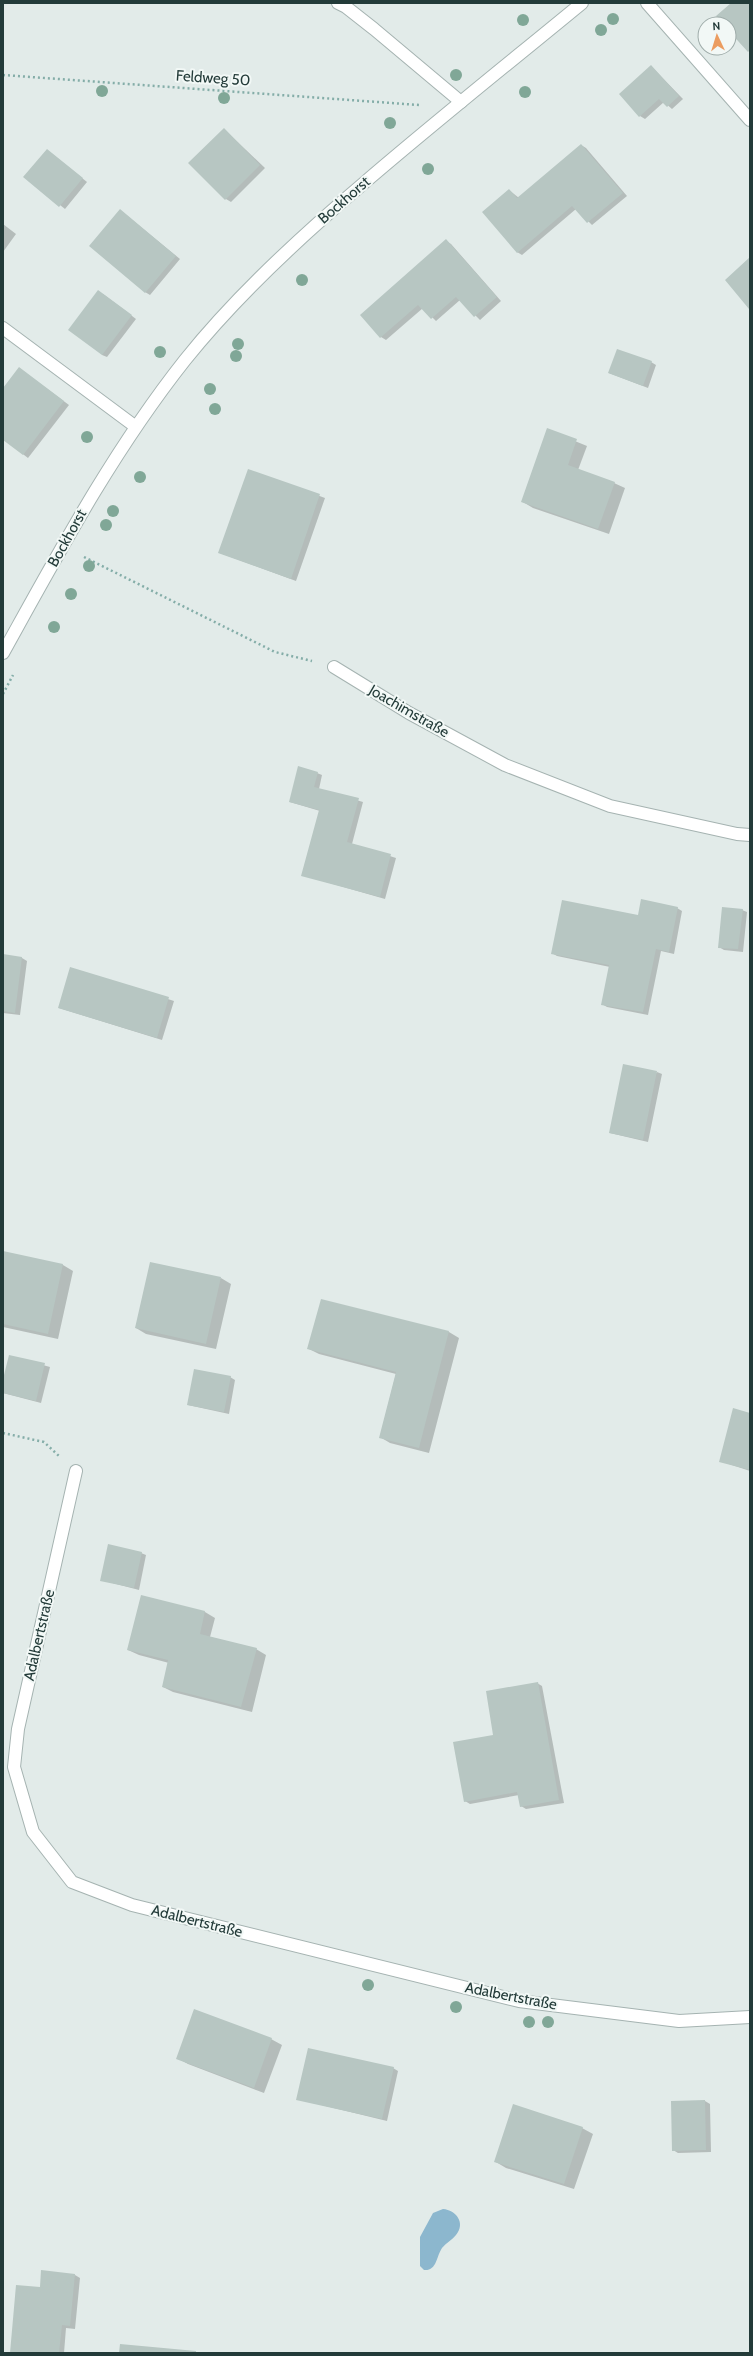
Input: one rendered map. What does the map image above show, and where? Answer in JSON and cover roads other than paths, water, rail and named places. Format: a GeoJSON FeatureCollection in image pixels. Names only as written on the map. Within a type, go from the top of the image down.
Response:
{"type":"FeatureCollection","features":[{"type":"Feature","properties":{"kind":"street"},"geometry":{"type":"LineString","coordinates":[[338,3],[346,7],[461,102]]}},
{"type":"Feature","properties":{"kind":"street","name":"Bockhorst"},"geometry":{"type":"LineString","coordinates":[[3,653],[81,511],[136,427],[185,360],[238,301],[288,250],[422,133],[582,3]]}},
{"type":"Feature","properties":{"kind":"street"},"geometry":{"type":"LineString","coordinates":[[646,3],[750,120]]}},
{"type":"Feature","properties":{"kind":"street"},"geometry":{"type":"LineString","coordinates":[[3,328],[136,427]]}},
{"type":"Feature","properties":{"kind":"street","name":"Joachimstraße"},"geometry":{"type":"LineString","coordinates":[[334,667],[410,713],[505,765],[610,806],[737,834],[750,835]]}},
{"type":"Feature","properties":{"kind":"street","name":"Adalbertstraße"},"geometry":{"type":"LineString","coordinates":[[76,1471],[18,1729],[14,1767],[33,1832],[72,1882],[132,1905],[519,2001],[679,2021],[750,2018]]}},
{"type":"Feature","properties":{"kind":"water"},"geometry":{"type":"Polygon","coordinates":[[[443,2209],[452,2212],[458,2218],[460,2222],[459,2230],[442,2248],[434,2266],[428,2270],[424,2270],[420,2266],[420,2237],[433,2213],[443,2209]]]}}]}
